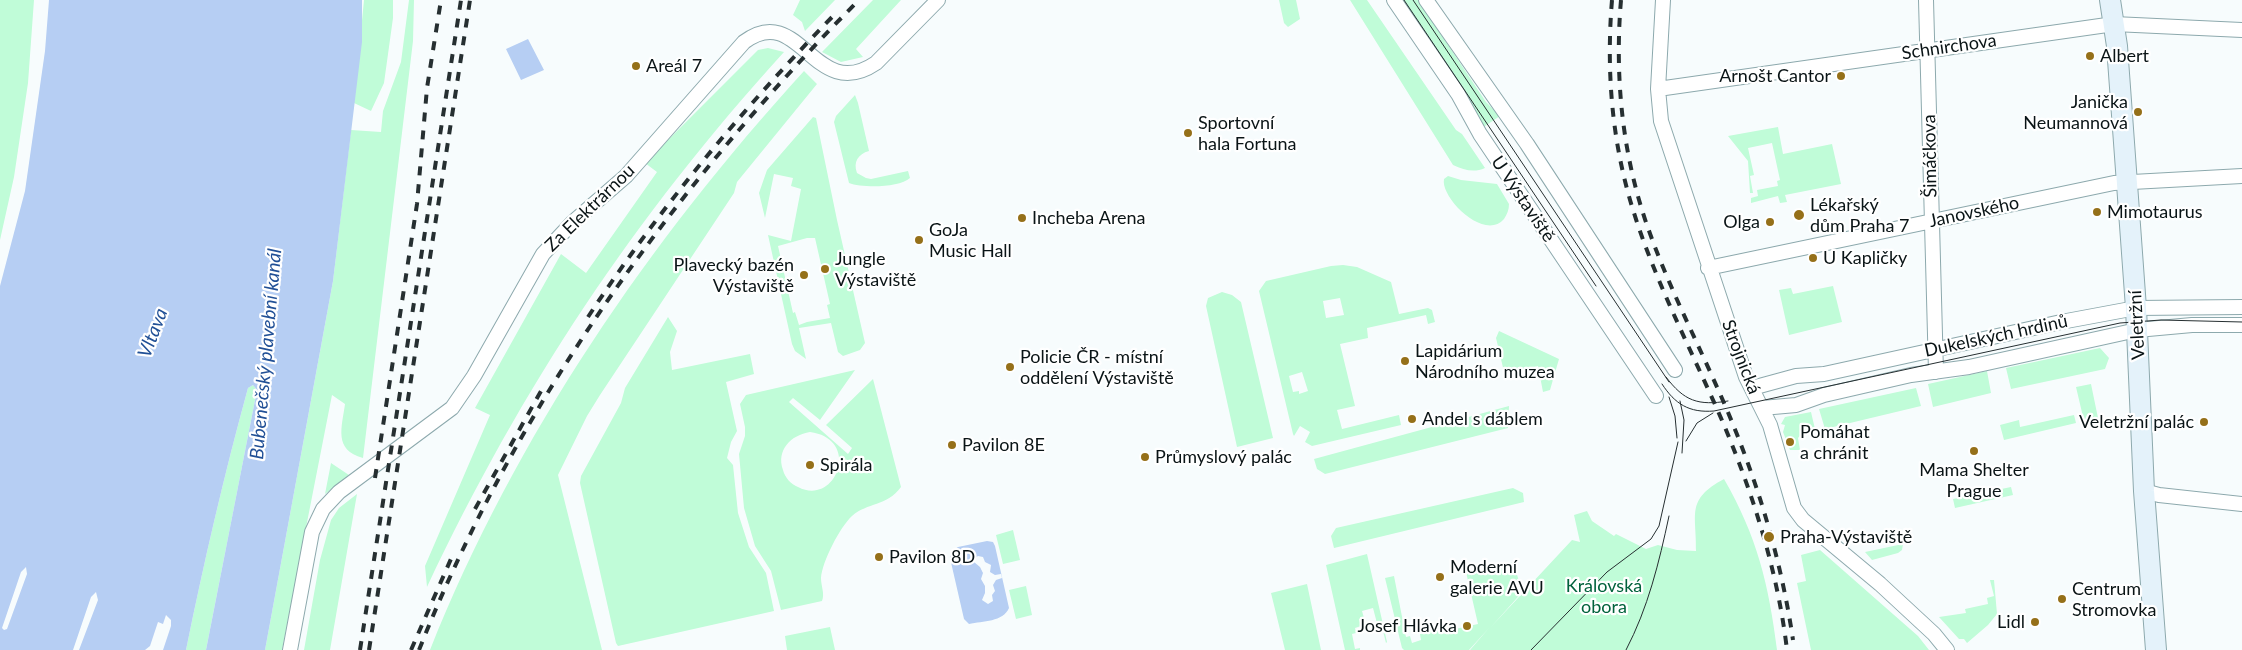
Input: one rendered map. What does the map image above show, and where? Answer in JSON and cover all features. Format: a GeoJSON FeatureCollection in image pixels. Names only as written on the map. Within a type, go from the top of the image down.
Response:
{"type":"FeatureCollection","features":[{"type":"Feature","properties":{"kind":"main road","name":"Veletržní"},"geometry":{"type":"LineString","coordinates":[[2110,0],[2114,24],[2136,308],[2144,491],[2156,650]]}},
{"type":"Feature","properties":{"kind":"street","name":"Za Elektrárnou"},"geometry":{"type":"LineString","coordinates":[[290,650],[312,532],[324,509],[339,492],[452,408],[474,376],[543,254],[573,222],[626,176],[744,42],[756,34],[779,31],[837,72],[855,73],[876,63],[938,0]]}},
{"type":"Feature","properties":{"kind":"street","name":"U Výstaviště"},"geometry":{"type":"LineString","coordinates":[[1394,0],[1458,94],[1480,134],[1656,396]]}},
{"type":"Feature","properties":{"kind":"street","name":"U Výstaviště"},"geometry":{"type":"LineString","coordinates":[[1426,0],[1527,144],[1675,370]]}},
{"type":"Feature","properties":{"kind":"street","name":"Strojnická"},"geometry":{"type":"LineString","coordinates":[[1663,0],[1658,89],[1661,121],[1708,268],[1746,377],[1770,425],[1791,502],[1797,513],[1880,584],[1934,634],[1947,650]]}},
{"type":"Feature","properties":{"kind":"street","name":"Šimáčkova"},"geometry":{"type":"LineString","coordinates":[[1926,0],[1936,372]]}},
{"type":"Feature","properties":{"kind":"street","name":"Schnirchova"},"geometry":{"type":"LineString","coordinates":[[1658,89],[2114,24],[2242,30]]}},
{"type":"Feature","properties":{"kind":"street","name":"Janovského"},"geometry":{"type":"LineString","coordinates":[[1708,268],[2114,183],[2242,176]]}},
{"type":"Feature","properties":{"kind":"street","name":"Dukelských hrdinů"},"geometry":{"type":"LineString","coordinates":[[1752,388],[1796,376],[1824,374],[2136,308],[2242,307]]}},
{"type":"Feature","properties":{"kind":"street","name":"Dukelských hrdinů"},"geometry":{"type":"LineString","coordinates":[[1762,408],[1796,405],[1824,394],[1911,375],[1969,367],[2137,330],[2192,325],[2242,325]]}},
{"type":"Feature","properties":{"kind":"street"},"geometry":{"type":"LineString","coordinates":[[2144,491],[2242,504]]}},
{"type":"Feature","properties":{"kind":"green space"},"geometry":{"type":"Polygon","coordinates":[[[0,0],[34,0],[28,83],[14,177],[0,240],[0,0]]]}},
{"type":"Feature","properties":{"kind":"green space"},"geometry":{"type":"Polygon","coordinates":[[[364,0],[393,0],[393,18],[384,83],[371,111],[354,103],[364,0]]]}},
{"type":"Feature","properties":{"kind":"green space"},"geometry":{"type":"Polygon","coordinates":[[[409,0],[414,0],[413,41],[363,458],[353,454],[343,443],[341,429],[345,404],[332,395],[282,650],[265,650],[333,281],[351,130],[381,132],[383,111],[401,62],[409,0]]]}},
{"type":"Feature","properties":{"kind":"green space"},"geometry":{"type":"Polygon","coordinates":[[[800,0],[835,0],[805,31],[802,22],[793,15],[800,0]]]}},
{"type":"Feature","properties":{"kind":"green space"},"geometry":{"type":"Polygon","coordinates":[[[873,0],[901,0],[856,49],[863,57],[841,62],[822,52],[873,0]]]}},
{"type":"Feature","properties":{"kind":"green space"},"geometry":{"type":"Polygon","coordinates":[[[1279,0],[1296,0],[1300,19],[1288,27],[1284,23],[1279,0]]]}},
{"type":"Feature","properties":{"kind":"green space"},"geometry":{"type":"Polygon","coordinates":[[[1350,0],[1367,0],[1456,130],[1462,134],[1485,168],[1469,170],[1453,165],[1350,0]]]}},
{"type":"Feature","properties":{"kind":"green space"},"geometry":{"type":"Polygon","coordinates":[[[1399,0],[1418,0],[1486,102],[1500,116],[1482,128],[1399,0]]]}},
{"type":"Feature","properties":{"kind":"green space"},"geometry":{"type":"Polygon","coordinates":[[[768,48],[784,52],[729,114],[678,177],[630,241],[542,373],[463,513],[427,587],[425,566],[490,415],[475,408],[561,254],[586,273],[657,172],[645,163],[758,50],[768,48]]]}},
{"type":"Feature","properties":{"kind":"green space"},"geometry":{"type":"Polygon","coordinates":[[[804,71],[817,84],[737,182],[734,193],[587,416],[558,475],[602,650],[430,650],[464,570],[503,493],[545,417],[591,344],[640,272],[692,203],[804,71]]]}},
{"type":"Feature","properties":{"kind":"green space"},"geometry":{"type":"Polygon","coordinates":[[[855,95],[869,151],[857,159],[857,173],[871,179],[908,171],[910,178],[898,184],[880,186],[862,186],[849,183],[834,122],[836,116],[855,95]]]}},
{"type":"Feature","properties":{"kind":"green space"},"geometry":{"type":"Polygon","coordinates":[[[813,117],[816,118],[865,343],[860,350],[843,356],[838,352],[831,323],[799,328],[806,359],[795,351],[768,235],[791,241],[801,189],[791,186],[793,178],[774,174],[765,218],[759,193],[767,170],[813,117]],[[807,238],[778,246],[793,313],[795,312],[799,325],[830,318],[827,305],[830,304],[815,238],[807,238]]]}},
{"type":"Feature","properties":{"kind":"green space"},"geometry":{"type":"Polygon","coordinates":[[[1778,127],[1783,154],[1832,144],[1841,184],[1785,195],[1787,202],[1780,203],[1778,196],[1751,203],[1751,198],[1758,196],[1757,190],[1778,186],[1777,181],[1780,180],[1772,143],[1748,148],[1754,175],[1750,176],[1753,193],[1750,193],[1748,161],[1728,136],[1778,127]]]}},
{"type":"Feature","properties":{"kind":"green space"},"geometry":{"type":"Polygon","coordinates":[[[1448,176],[1461,180],[1497,184],[1509,204],[1508,212],[1504,219],[1496,225],[1486,225],[1475,221],[1465,214],[1449,196],[1444,179],[1448,176]]]}},
{"type":"Feature","properties":{"kind":"green space"},"geometry":{"type":"Polygon","coordinates":[[[1331,266],[1357,267],[1391,282],[1399,314],[1428,308],[1432,310],[1435,322],[1428,324],[1426,315],[1367,328],[1368,338],[1340,344],[1355,406],[1337,410],[1342,429],[1399,415],[1401,425],[1312,446],[1305,442],[1310,432],[1300,426],[1294,436],[1293,434],[1259,291],[1266,281],[1331,266]],[[1340,298],[1323,301],[1326,318],[1344,315],[1340,298]],[[1302,372],[1289,376],[1293,392],[1299,391],[1299,394],[1308,391],[1302,372]]]}},
{"type":"Feature","properties":{"kind":"green space"},"geometry":{"type":"Polygon","coordinates":[[[1833,286],[1842,322],[1789,335],[1779,290],[1791,288],[1793,294],[1833,286]]]}},
{"type":"Feature","properties":{"kind":"green space"},"geometry":{"type":"Polygon","coordinates":[[[1222,292],[1232,295],[1241,302],[1273,438],[1237,447],[1206,306],[1208,298],[1222,292]]]}},
{"type":"Feature","properties":{"kind":"green space"},"geometry":{"type":"Polygon","coordinates":[[[668,317],[677,331],[670,352],[672,370],[750,354],[754,374],[726,382],[737,431],[731,442],[727,458],[733,465],[738,513],[749,547],[766,573],[774,611],[618,646],[580,483],[581,476],[621,403],[625,388],[668,317]]]}},
{"type":"Feature","properties":{"kind":"green space"},"geometry":{"type":"Polygon","coordinates":[[[1499,331],[1559,359],[1550,390],[1543,392],[1538,366],[1505,376],[1496,338],[1499,331]]]}},
{"type":"Feature","properties":{"kind":"green space"},"geometry":{"type":"Polygon","coordinates":[[[2100,348],[2109,358],[2105,369],[2011,389],[2006,368],[2100,348]]]}},
{"type":"Feature","properties":{"kind":"green space"},"geometry":{"type":"Polygon","coordinates":[[[855,370],[820,420],[793,398],[789,402],[848,454],[852,448],[826,425],[873,379],[901,487],[889,498],[864,508],[852,516],[842,528],[828,554],[822,571],[822,601],[781,610],[771,571],[755,546],[744,508],[739,454],[745,436],[740,404],[746,395],[855,370]],[[810,432],[803,434],[791,440],[783,450],[781,463],[783,470],[785,476],[793,484],[812,491],[823,488],[832,480],[838,470],[839,458],[835,446],[826,437],[810,432]]]}},
{"type":"Feature","properties":{"kind":"green space"},"geometry":{"type":"Polygon","coordinates":[[[1987,371],[1991,393],[1933,407],[1928,384],[1987,371]]]}},
{"type":"Feature","properties":{"kind":"green space"},"geometry":{"type":"Polygon","coordinates":[[[2091,384],[2098,418],[2084,421],[2076,387],[2091,384]]]}},
{"type":"Feature","properties":{"kind":"green space"},"geometry":{"type":"Polygon","coordinates":[[[253,385],[257,390],[206,650],[186,650],[207,551],[231,453],[248,388],[253,385]]]}},
{"type":"Feature","properties":{"kind":"green space"},"geometry":{"type":"Polygon","coordinates":[[[1916,388],[1921,406],[1825,429],[1819,409],[1916,388]]]}},
{"type":"Feature","properties":{"kind":"green space"},"geometry":{"type":"Polygon","coordinates":[[[1509,406],[1508,428],[1325,474],[1317,469],[1314,459],[1509,406]]]}},
{"type":"Feature","properties":{"kind":"green space"},"geometry":{"type":"Polygon","coordinates":[[[1811,412],[1815,429],[1802,433],[1798,438],[1800,450],[1790,450],[1783,432],[1785,425],[1781,424],[1785,417],[1811,412]]]}},
{"type":"Feature","properties":{"kind":"green space"},"geometry":{"type":"Polygon","coordinates":[[[2074,415],[2076,423],[2004,440],[2000,425],[2019,420],[2020,427],[2074,415]]]}},
{"type":"Feature","properties":{"kind":"green space"},"geometry":{"type":"Polygon","coordinates":[[[331,463],[349,475],[325,494],[331,463]]]}},
{"type":"Feature","properties":{"kind":"green space","name":"Královská obora"},"geometry":{"type":"Polygon","coordinates":[[[1724,479],[1745,521],[1760,562],[1770,604],[1777,650],[1470,650],[1489,628],[1469,650],[1404,650],[1402,648],[1385,578],[1394,576],[1406,637],[1410,636],[1412,643],[1421,640],[1420,634],[1423,631],[1454,624],[1455,629],[1478,624],[1466,572],[1513,562],[1519,581],[1526,588],[1490,628],[1572,540],[1580,542],[1574,515],[1587,511],[1592,521],[1614,536],[1616,534],[1646,549],[1658,545],[1677,550],[1696,551],[1695,517],[1698,501],[1703,494],[1724,479]]]}},
{"type":"Feature","properties":{"kind":"green space"},"geometry":{"type":"Polygon","coordinates":[[[2011,487],[2013,495],[1955,508],[1953,499],[2011,487]]]}},
{"type":"Feature","properties":{"kind":"green space"},"geometry":{"type":"Polygon","coordinates":[[[1513,488],[1523,493],[1524,502],[1334,548],[1331,536],[1336,528],[1513,488]]]}},
{"type":"Feature","properties":{"kind":"green space"},"geometry":{"type":"Polygon","coordinates":[[[357,494],[330,650],[304,650],[320,560],[331,520],[339,508],[357,494]]]}},
{"type":"Feature","properties":{"kind":"green space"},"geometry":{"type":"Polygon","coordinates":[[[1013,530],[1020,560],[1003,564],[996,535],[1013,530]]]}},
{"type":"Feature","properties":{"kind":"green space"},"geometry":{"type":"Polygon","coordinates":[[[1903,544],[1902,550],[1898,553],[1872,560],[1865,552],[1903,544]]]}},
{"type":"Feature","properties":{"kind":"green space"},"geometry":{"type":"Polygon","coordinates":[[[1820,550],[1918,636],[1929,650],[1811,650],[1797,583],[1806,581],[1801,555],[1820,550]]]}},
{"type":"Feature","properties":{"kind":"green space"},"geometry":{"type":"Polygon","coordinates":[[[1367,554],[1387,642],[1382,627],[1378,627],[1373,608],[1362,611],[1364,618],[1359,619],[1361,626],[1355,628],[1356,633],[1352,634],[1355,649],[1360,648],[1360,650],[1345,650],[1326,565],[1367,554]]]}},
{"type":"Feature","properties":{"kind":"green space"},"geometry":{"type":"Polygon","coordinates":[[[1990,580],[1994,580],[1997,614],[1988,625],[1967,643],[1964,639],[1959,639],[1939,617],[1966,613],[1965,609],[1988,604],[1987,598],[1994,596],[1990,580]]]}},
{"type":"Feature","properties":{"kind":"green space"},"geometry":{"type":"Polygon","coordinates":[[[1307,584],[1321,650],[1285,650],[1271,593],[1307,584]]]}},
{"type":"Feature","properties":{"kind":"green space"},"geometry":{"type":"Polygon","coordinates":[[[1026,586],[1032,615],[1016,619],[1009,590],[1026,586]]]}},
{"type":"Feature","properties":{"kind":"green space"},"geometry":{"type":"Polygon","coordinates":[[[830,627],[835,650],[787,650],[785,636],[830,627]]]}},
{"type":"Feature","properties":{"kind":"water"},"geometry":{"type":"Polygon","coordinates":[[[49,0],[362,0],[362,42],[333,281],[265,650],[206,650],[257,390],[253,385],[248,388],[231,453],[207,551],[186,650],[163,650],[171,626],[171,620],[166,615],[163,624],[158,622],[150,646],[145,650],[79,650],[98,600],[96,592],[91,597],[73,650],[0,650],[0,286],[25,191],[45,51],[49,0]],[[26,567],[21,572],[2,628],[4,630],[7,629],[27,574],[26,567]]]}},
{"type":"Feature","properties":{"kind":"water"},"geometry":{"type":"Polygon","coordinates":[[[528,39],[544,70],[521,80],[506,49],[528,39]]]}},
{"type":"Feature","properties":{"kind":"water"},"geometry":{"type":"Polygon","coordinates":[[[987,541],[993,542],[995,546],[1009,608],[1002,616],[992,620],[969,624],[964,619],[950,558],[952,551],[958,547],[987,541]],[[978,556],[974,562],[983,573],[981,579],[985,586],[985,593],[982,600],[988,604],[993,601],[992,595],[995,591],[993,585],[996,580],[1002,578],[1001,574],[995,575],[990,572],[991,565],[985,562],[983,557],[978,556]]]}},
{"type":"Feature","properties":{"kind":"tram line"},"geometry":{"type":"LineString","coordinates":[[1404,0],[1596,286]]}},
{"type":"Feature","properties":{"kind":"tram line"},"geometry":{"type":"LineString","coordinates":[[1413,0],[1669,382]]}},
{"type":"Feature","properties":{"kind":"tram line"},"geometry":{"type":"LineString","coordinates":[[1662,384],[1672,397],[1684,406],[1690,409],[1714,411],[2120,323],[2161,320],[2242,322]]}},
{"type":"Feature","properties":{"kind":"tram line"},"geometry":{"type":"LineString","coordinates":[[1666,377],[1679,392],[1692,400],[1708,403],[1728,401]]}},
{"type":"Feature","properties":{"kind":"tram line"},"geometry":{"type":"LineString","coordinates":[[1669,397],[1675,416],[1677,438]]}},
{"type":"Feature","properties":{"kind":"tram line"},"geometry":{"type":"LineString","coordinates":[[1680,401],[1684,420],[1682,453]]}},
{"type":"Feature","properties":{"kind":"tram line"},"geometry":{"type":"LineString","coordinates":[[1686,441],[1697,423],[1713,413]]}},
{"type":"Feature","properties":{"kind":"tram line"},"geometry":{"type":"LineString","coordinates":[[1531,650],[1607,572],[1651,539],[1659,526],[1678,442]]}},
{"type":"Feature","properties":{"kind":"tram line"},"geometry":{"type":"LineString","coordinates":[[1626,650],[1641,618],[1652,585],[1669,516]]}},
{"type":"Feature","properties":{"kind":"railway"},"geometry":{"type":"LineString","coordinates":[[375,478],[417,204],[427,88],[441,0]]}},
{"type":"Feature","properties":{"kind":"railway"},"geometry":{"type":"LineString","coordinates":[[360,650],[461,0]]}},
{"type":"Feature","properties":{"kind":"railway"},"geometry":{"type":"LineString","coordinates":[[369,650],[470,0]]}},
{"type":"Feature","properties":{"kind":"railway"},"geometry":{"type":"LineString","coordinates":[[419,650],[458,559],[503,471],[552,386],[606,303],[664,223],[726,146],[791,71],[859,0]]}},
{"type":"Feature","properties":{"kind":"railway"},"geometry":{"type":"LineString","coordinates":[[1612,0],[1610,27],[1612,108],[1626,187],[1643,240],[1676,320],[1724,425],[1755,508],[1778,592],[1787,650]]}},
{"type":"Feature","properties":{"kind":"railway"},"geometry":{"type":"LineString","coordinates":[[1621,0],[1619,26],[1621,106],[1635,184],[1651,237],[1721,396],[1752,475],[1777,557],[1793,640]]}},
{"type":"Feature","properties":{"kind":"railway"},"geometry":{"type":"LineString","coordinates":[[588,317],[644,236],[705,158],[769,84],[837,12]]}},
{"type":"Feature","properties":{"kind":"railway"},"geometry":{"type":"LineString","coordinates":[[475,509],[541,391]]}},
{"type":"Feature","properties":{"kind":"railway"},"geometry":{"type":"LineString","coordinates":[[411,650],[454,552]]}},
{"type":"Feature","properties":{"kind":"place","name":"Albert"},"geometry":{"type":"Point","coordinates":[2090,56]}},
{"type":"Feature","properties":{"kind":"place","name":"Areál 7"},"geometry":{"type":"Point","coordinates":[636,66]}},
{"type":"Feature","properties":{"kind":"place","name":"Arnošt Cantor"},"geometry":{"type":"Point","coordinates":[1841,76]}},
{"type":"Feature","properties":{"kind":"place","name":"Janička Neumannová"},"geometry":{"type":"Point","coordinates":[2138,112]}},
{"type":"Feature","properties":{"kind":"place","name":"Sportovní hala Fortuna"},"geometry":{"type":"Point","coordinates":[1188,133]}},
{"type":"Feature","properties":{"kind":"place","name":"Mimotaurus"},"geometry":{"type":"Point","coordinates":[2097,212]}},
{"type":"Feature","properties":{"kind":"place","name":"Lékařský dům Praha 7"},"geometry":{"type":"Point","coordinates":[1799,215]}},
{"type":"Feature","properties":{"kind":"place","name":"Incheba Arena"},"geometry":{"type":"Point","coordinates":[1022,218]}},
{"type":"Feature","properties":{"kind":"place","name":"Olga"},"geometry":{"type":"Point","coordinates":[1770,222]}},
{"type":"Feature","properties":{"kind":"place","name":"GoJa Music Hall"},"geometry":{"type":"Point","coordinates":[919,240]}},
{"type":"Feature","properties":{"kind":"place","name":"U Kapličky"},"geometry":{"type":"Point","coordinates":[1813,258]}},
{"type":"Feature","properties":{"kind":"place","name":"Jungle Výstaviště"},"geometry":{"type":"Point","coordinates":[825,269]}},
{"type":"Feature","properties":{"kind":"place","name":"Plavecký bazén Výstaviště"},"geometry":{"type":"Point","coordinates":[804,275]}},
{"type":"Feature","properties":{"kind":"place","name":"Lapidárium Národního muzea"},"geometry":{"type":"Point","coordinates":[1405,361]}},
{"type":"Feature","properties":{"kind":"place","name":"Policie ČR - místní oddělení Výstaviště"},"geometry":{"type":"Point","coordinates":[1010,367]}},
{"type":"Feature","properties":{"kind":"place","name":"Andel s dáblem"},"geometry":{"type":"Point","coordinates":[1412,419]}},
{"type":"Feature","properties":{"kind":"place","name":"Veletržní palác"},"geometry":{"type":"Point","coordinates":[2204,422]}},
{"type":"Feature","properties":{"kind":"place","name":"Pomáhat a chránit"},"geometry":{"type":"Point","coordinates":[1790,442]}},
{"type":"Feature","properties":{"kind":"place","name":"Pavilon 8E"},"geometry":{"type":"Point","coordinates":[952,445]}},
{"type":"Feature","properties":{"kind":"place","name":"Mama Shelter Prague"},"geometry":{"type":"Point","coordinates":[1974,451]}},
{"type":"Feature","properties":{"kind":"place","name":"Průmyslový palác"},"geometry":{"type":"Point","coordinates":[1145,457]}},
{"type":"Feature","properties":{"kind":"place","name":"Spirála"},"geometry":{"type":"Point","coordinates":[810,465]}},
{"type":"Feature","properties":{"kind":"place","name":"Praha-Výstaviště"},"geometry":{"type":"Point","coordinates":[1769,537]}},
{"type":"Feature","properties":{"kind":"place","name":"Pavilon 8D"},"geometry":{"type":"Point","coordinates":[879,557]}},
{"type":"Feature","properties":{"kind":"place","name":"Moderní galerie AVU"},"geometry":{"type":"Point","coordinates":[1440,577]}},
{"type":"Feature","properties":{"kind":"place","name":"Centrum Stromovka"},"geometry":{"type":"Point","coordinates":[2062,599]}},
{"type":"Feature","properties":{"kind":"place","name":"Lidl"},"geometry":{"type":"Point","coordinates":[2035,622]}},
{"type":"Feature","properties":{"kind":"place","name":"Josef Hlávka"},"geometry":{"type":"Point","coordinates":[1467,626]}},
{"type":"Feature","properties":{"kind":"water label","name":"Vltava"},"geometry":{"type":"Point","coordinates":[153,333]}},
{"type":"Feature","properties":{"kind":"water label","name":"Bubenečský plavební kanál"},"geometry":{"type":"Point","coordinates":[266,354]}}]}
